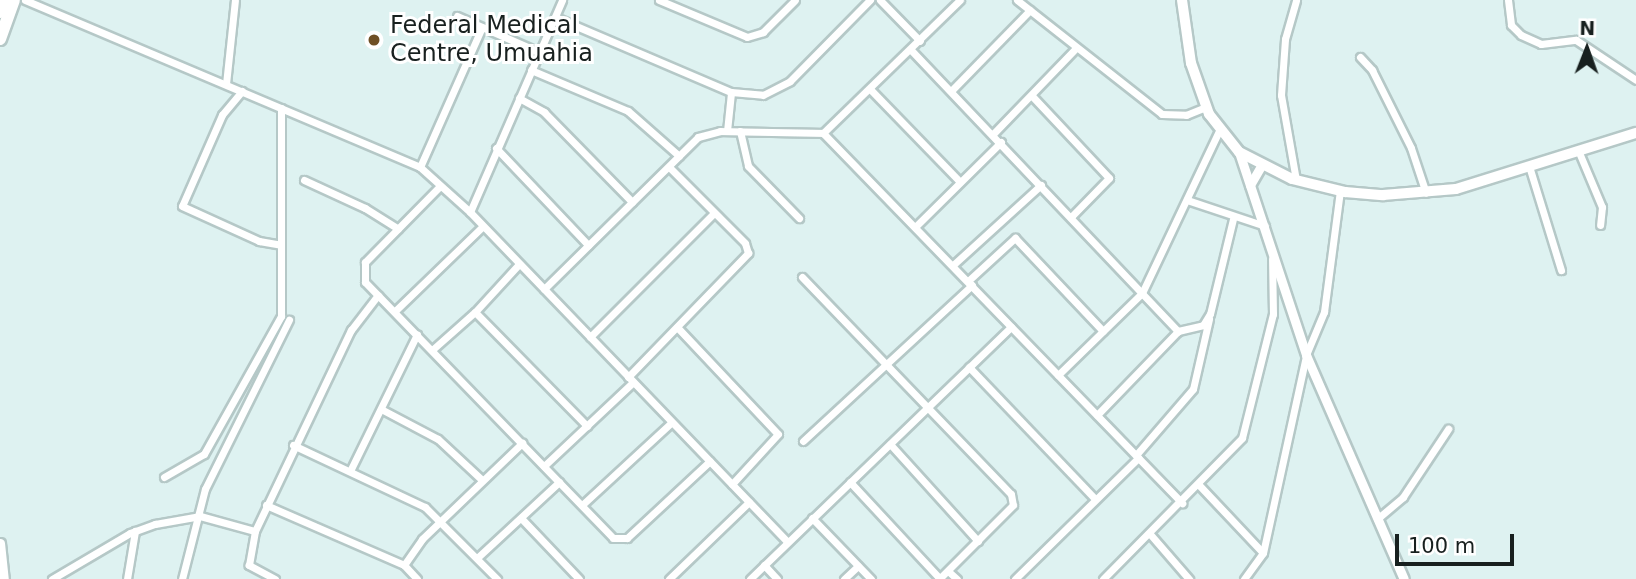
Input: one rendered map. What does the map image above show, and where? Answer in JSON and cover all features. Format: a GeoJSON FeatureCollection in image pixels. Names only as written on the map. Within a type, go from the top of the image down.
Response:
{"type":"FeatureCollection","features":[{"type":"Feature","properties":{"kind":"main road"},"geometry":{"type":"LineString","coordinates":[[0,12],[4,0]]}},
{"type":"Feature","properties":{"kind":"main road"},"geometry":{"type":"LineString","coordinates":[[0,39],[14,0]]}},
{"type":"Feature","properties":{"kind":"main road"},"geometry":{"type":"LineString","coordinates":[[1182,0],[1191,63],[1206,107],[1220,131],[1239,152],[1261,166],[1296,180],[1340,191],[1426,193],[1455,189],[1636,133]]}},
{"type":"Feature","properties":{"kind":"street"},"geometry":{"type":"LineString","coordinates":[[25,0],[420,167],[470,212],[518,265],[787,541]]}},
{"type":"Feature","properties":{"kind":"street"},"geometry":{"type":"LineString","coordinates":[[226,84],[235,0]]}},
{"type":"Feature","properties":{"kind":"street"},"geometry":{"type":"LineString","coordinates":[[659,0],[747,37],[763,32],[795,0]]}},
{"type":"Feature","properties":{"kind":"street"},"geometry":{"type":"LineString","coordinates":[[555,17],[731,92],[763,95],[779,90],[870,0]]}},
{"type":"Feature","properties":{"kind":"street"},"geometry":{"type":"LineString","coordinates":[[880,0],[920,41]]}},
{"type":"Feature","properties":{"kind":"street"},"geometry":{"type":"LineString","coordinates":[[823,133],[960,0]]}},
{"type":"Feature","properties":{"kind":"street"},"geometry":{"type":"LineString","coordinates":[[1017,0],[1162,114],[1186,115],[1206,107]]}},
{"type":"Feature","properties":{"kind":"street"},"geometry":{"type":"LineString","coordinates":[[1296,0],[1284,39],[1281,95],[1296,180]]}},
{"type":"Feature","properties":{"kind":"street"},"geometry":{"type":"LineString","coordinates":[[1508,0],[1511,25],[1521,36],[1541,44],[1576,40],[1636,80]]}},
{"type":"Feature","properties":{"kind":"street"},"geometry":{"type":"LineString","coordinates":[[470,212],[555,17],[559,1]]}},
{"type":"Feature","properties":{"kind":"street"},"geometry":{"type":"LineString","coordinates":[[951,91],[1030,10]]}},
{"type":"Feature","properties":{"kind":"street"},"geometry":{"type":"LineString","coordinates":[[457,16],[539,52]]}},
{"type":"Feature","properties":{"kind":"street"},"geometry":{"type":"LineString","coordinates":[[420,167],[482,27]]}},
{"type":"Feature","properties":{"kind":"street"},"geometry":{"type":"LineString","coordinates":[[993,134],[1033,97],[1076,48]]}},
{"type":"Feature","properties":{"kind":"street"},"geometry":{"type":"LineString","coordinates":[[911,50],[1178,331]]}},
{"type":"Feature","properties":{"kind":"street"},"geometry":{"type":"LineString","coordinates":[[1360,57],[1372,70],[1411,148],[1426,193]]}},
{"type":"Feature","properties":{"kind":"street"},"geometry":{"type":"LineString","coordinates":[[531,70],[628,111],[679,156]]}},
{"type":"Feature","properties":{"kind":"street"},"geometry":{"type":"LineString","coordinates":[[870,89],[960,182]]}},
{"type":"Feature","properties":{"kind":"street"},"geometry":{"type":"LineString","coordinates":[[242,91],[222,115],[182,206],[259,242],[281,245]]}},
{"type":"Feature","properties":{"kind":"street"},"geometry":{"type":"LineString","coordinates":[[727,131],[731,92]]}},
{"type":"Feature","properties":{"kind":"street"},"geometry":{"type":"LineString","coordinates":[[1033,97],[1109,178],[1071,217]]}},
{"type":"Feature","properties":{"kind":"street"},"geometry":{"type":"LineString","coordinates":[[519,98],[544,112],[632,202]]}},
{"type":"Feature","properties":{"kind":"street"},"geometry":{"type":"LineString","coordinates":[[164,477],[204,454],[281,316],[281,108]]}},
{"type":"Feature","properties":{"kind":"street"},"geometry":{"type":"LineString","coordinates":[[544,289],[698,137],[727,131],[823,133],[1182,503]]}},
{"type":"Feature","properties":{"kind":"street"},"geometry":{"type":"LineString","coordinates":[[740,131],[748,166],[799,218]]}},
{"type":"Feature","properties":{"kind":"street"},"geometry":{"type":"LineString","coordinates":[[1058,375],[1142,293],[1220,131]]}},
{"type":"Feature","properties":{"kind":"street"},"geometry":{"type":"LineString","coordinates":[[915,227],[1001,142]]}},
{"type":"Feature","properties":{"kind":"street"},"geometry":{"type":"LineString","coordinates":[[496,148],[588,245]]}},
{"type":"Feature","properties":{"kind":"street"},"geometry":{"type":"LineString","coordinates":[[1578,149],[1602,207],[1600,225]]}},
{"type":"Feature","properties":{"kind":"street"},"geometry":{"type":"LineString","coordinates":[[1239,152],[1256,213],[1265,226],[1272,257],[1306,355],[1405,579]]}},
{"type":"Feature","properties":{"kind":"street"},"geometry":{"type":"LineString","coordinates":[[1250,185],[1261,166]]}},
{"type":"Feature","properties":{"kind":"street"},"geometry":{"type":"LineString","coordinates":[[1529,166],[1561,270]]}},
{"type":"Feature","properties":{"kind":"street"},"geometry":{"type":"LineString","coordinates":[[544,466],[587,426],[748,253],[745,243],[669,167]]}},
{"type":"Feature","properties":{"kind":"street"},"geometry":{"type":"LineString","coordinates":[[304,180],[398,229]]}},
{"type":"Feature","properties":{"kind":"street"},"geometry":{"type":"LineString","coordinates":[[953,265],[1041,185]]}},
{"type":"Feature","properties":{"kind":"street"},"geometry":{"type":"LineString","coordinates":[[440,186],[362,267],[365,282],[613,538],[621,541],[710,461]]}},
{"type":"Feature","properties":{"kind":"street"},"geometry":{"type":"LineString","coordinates":[[1244,579],[1263,553],[1306,355],[1331,280],[1340,191]]}},
{"type":"Feature","properties":{"kind":"street"},"geometry":{"type":"LineString","coordinates":[[1187,200],[1233,219],[1265,226]]}},
{"type":"Feature","properties":{"kind":"street"},"geometry":{"type":"LineString","coordinates":[[590,337],[714,213]]}},
{"type":"Feature","properties":{"kind":"street"},"geometry":{"type":"LineString","coordinates":[[1015,579],[1137,457],[1193,389],[1233,219]]}},
{"type":"Feature","properties":{"kind":"street"},"geometry":{"type":"LineString","coordinates":[[395,311],[483,226]]}},
{"type":"Feature","properties":{"kind":"street"},"geometry":{"type":"LineString","coordinates":[[803,441],[888,365],[1015,239],[1103,331]]}},
{"type":"Feature","properties":{"kind":"street"},"geometry":{"type":"LineString","coordinates":[[1103,579],[1182,503],[1242,438],[1273,314],[1272,257]]}},
{"type":"Feature","properties":{"kind":"street"},"geometry":{"type":"LineString","coordinates":[[432,350],[475,313],[518,265]]}},
{"type":"Feature","properties":{"kind":"street"},"geometry":{"type":"LineString","coordinates":[[802,277],[1011,494],[1013,505],[939,579],[850,482]]}},
{"type":"Feature","properties":{"kind":"street"},"geometry":{"type":"LineString","coordinates":[[275,579],[249,565],[254,531],[293,445],[351,330],[378,295]]}},
{"type":"Feature","properties":{"kind":"street"},"geometry":{"type":"LineString","coordinates":[[475,313],[587,426]]}},
{"type":"Feature","properties":{"kind":"street"},"geometry":{"type":"LineString","coordinates":[[1097,415],[1178,331],[1203,324],[1210,314]]}},
{"type":"Feature","properties":{"kind":"street"},"geometry":{"type":"LineString","coordinates":[[182,579],[211,477],[289,320]]}},
{"type":"Feature","properties":{"kind":"street"},"geometry":{"type":"LineString","coordinates":[[677,327],[778,434],[732,484]]}},
{"type":"Feature","properties":{"kind":"street"},"geometry":{"type":"LineString","coordinates":[[750,579],[1011,327]]}},
{"type":"Feature","properties":{"kind":"street"},"geometry":{"type":"LineString","coordinates":[[351,469],[417,334]]}},
{"type":"Feature","properties":{"kind":"street"},"geometry":{"type":"LineString","coordinates":[[969,367],[1096,499]]}},
{"type":"Feature","properties":{"kind":"street"},"geometry":{"type":"LineString","coordinates":[[381,409],[438,439],[482,481]]}},
{"type":"Feature","properties":{"kind":"street"},"geometry":{"type":"LineString","coordinates":[[582,505],[671,422]]}},
{"type":"Feature","properties":{"kind":"street"},"geometry":{"type":"LineString","coordinates":[[1377,519],[1403,497],[1448,429]]}},
{"type":"Feature","properties":{"kind":"street"},"geometry":{"type":"LineString","coordinates":[[404,565],[441,520],[522,443]]}},
{"type":"Feature","properties":{"kind":"street"},"geometry":{"type":"LineString","coordinates":[[890,444],[978,541]]}},
{"type":"Feature","properties":{"kind":"street"},"geometry":{"type":"LineString","coordinates":[[293,445],[351,469],[425,507],[441,520],[497,579]]}},
{"type":"Feature","properties":{"kind":"street"},"geometry":{"type":"LineString","coordinates":[[477,558],[559,482]]}},
{"type":"Feature","properties":{"kind":"street"},"geometry":{"type":"LineString","coordinates":[[1199,485],[1263,553]]}},
{"type":"Feature","properties":{"kind":"street"},"geometry":{"type":"LineString","coordinates":[[668,579],[749,502]]}},
{"type":"Feature","properties":{"kind":"street"},"geometry":{"type":"LineString","coordinates":[[266,505],[404,565],[417,579]]}},
{"type":"Feature","properties":{"kind":"street"},"geometry":{"type":"LineString","coordinates":[[52,579],[135,531],[200,516],[254,531]]}},
{"type":"Feature","properties":{"kind":"street"},"geometry":{"type":"LineString","coordinates":[[522,518],[579,579]]}},
{"type":"Feature","properties":{"kind":"street"},"geometry":{"type":"LineString","coordinates":[[812,518],[871,579]]}},
{"type":"Feature","properties":{"kind":"street"},"geometry":{"type":"LineString","coordinates":[[127,579],[135,531]]}},
{"type":"Feature","properties":{"kind":"street"},"geometry":{"type":"LineString","coordinates":[[1150,534],[1189,579]]}},
{"type":"Feature","properties":{"kind":"street"},"geometry":{"type":"LineString","coordinates":[[0,543],[4,576]]}},
{"type":"Feature","properties":{"kind":"street"},"geometry":{"type":"LineString","coordinates":[[764,565],[777,579]]}},
{"type":"Feature","properties":{"kind":"street"},"geometry":{"type":"LineString","coordinates":[[844,579],[859,566]]}},
{"type":"Feature","properties":{"kind":"street"},"geometry":{"type":"LineString","coordinates":[[948,571],[957,579]]}},
{"type":"Feature","properties":{"kind":"place","name":"Federal Medical Centre, Umuahia"},"geometry":{"type":"Point","coordinates":[374,40]}}]}
